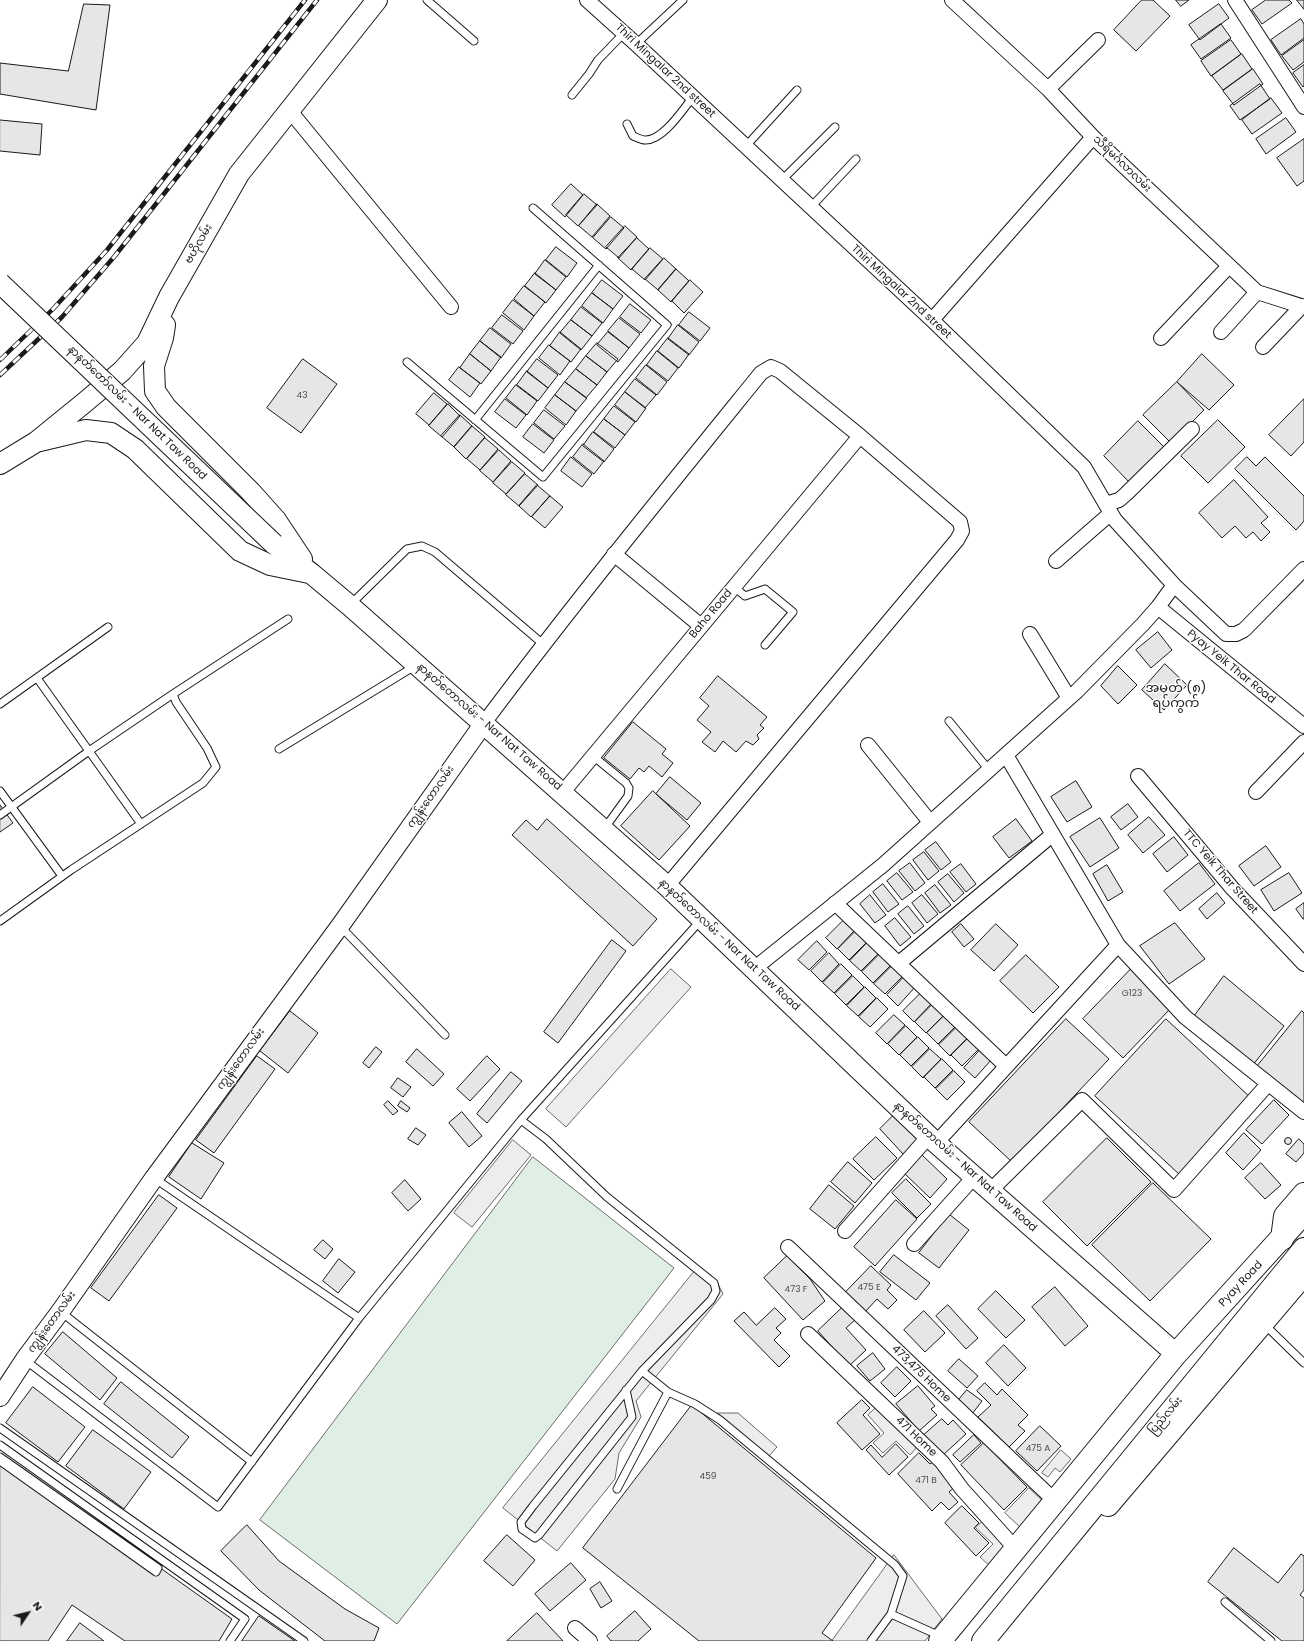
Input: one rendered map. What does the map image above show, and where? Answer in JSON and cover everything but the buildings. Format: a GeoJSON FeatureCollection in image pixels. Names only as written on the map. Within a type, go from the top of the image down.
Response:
{"type":"FeatureCollection","features":[{"type":"Feature","properties":{"kind":"main road","name":"ဗဟိုလမ်း"},"geometry":{"type":"LineString","coordinates":[[0,464],[36,442],[122,371],[147,343],[169,297],[239,174],[377,0]]}},
{"type":"Feature","properties":{"kind":"main road","name":"နာနတ်တော်လမ်း - Nar Nat Taw Road"},"geometry":{"type":"LineString","coordinates":[[0,283],[274,544]]}},
{"type":"Feature","properties":{"kind":"main road"},"geometry":{"type":"LineString","coordinates":[[169,297],[163,338],[154,366],[156,391],[166,407],[251,492],[276,520],[312,574]]}},
{"type":"Feature","properties":{"kind":"main road"},"geometry":{"type":"LineString","coordinates":[[36,442],[86,430],[111,433],[135,449],[240,551],[270,565],[312,574]]}},
{"type":"Feature","properties":{"kind":"main road","name":"နာနတ်တောလမ်း - Nar Nat Taw Road"},"geometry":{"type":"LineString","coordinates":[[274,544],[349,605],[563,792],[755,968],[932,1140],[1176,1354]]}},
{"type":"Feature","properties":{"kind":"main road"},"geometry":{"type":"LineString","coordinates":[[1282,1239],[1285,1216],[1304,1194]]}},
{"type":"Feature","properties":{"kind":"main road","name":"Pyay Road"},"geometry":{"type":"LineString","coordinates":[[1176,1354],[1282,1239],[1304,1212]]}},
{"type":"Feature","properties":{"kind":"main road","name":"ပြည်လမ်း"},"geometry":{"type":"LineString","coordinates":[[983,1641],[1028,1583],[1304,1249]]}},
{"type":"Feature","properties":{"kind":"main road","name":"ပြည်လမ်း"},"geometry":{"type":"LineString","coordinates":[[1028,1583],[1096,1519],[1304,1274]]}},
{"type":"Feature","properties":{"kind":"main road"},"geometry":{"type":"LineString","coordinates":[[941,1639],[1054,1500],[1176,1354]]}},
{"type":"Feature","properties":{"kind":"street","name":"Thiri Mingalar 2nd street"},"geometry":{"type":"LineString","coordinates":[[587,0],[932,320],[1084,467],[1115,520],[1174,586],[1226,634],[1236,634],[1244,630],[1304,570]]}},
{"type":"Feature","properties":{"kind":"street","name":"သီရိမင်္ဂလာလမ်း"},"geometry":{"type":"LineString","coordinates":[[952,0],[1048,89],[1093,137],[1257,292],[1303,306]]}},
{"type":"Feature","properties":{"kind":"street"},"geometry":{"type":"LineString","coordinates":[[1235,0],[1304,107]]}},
{"type":"Feature","properties":{"kind":"street"},"geometry":{"type":"LineString","coordinates":[[1048,89],[1098,40]]}},
{"type":"Feature","properties":{"kind":"street"},"geometry":{"type":"LineString","coordinates":[[290,110],[450,307]]}},
{"type":"Feature","properties":{"kind":"street"},"geometry":{"type":"LineString","coordinates":[[932,320],[1093,137]]}},
{"type":"Feature","properties":{"kind":"street"},"geometry":{"type":"LineString","coordinates":[[1161,338],[1229,266]]}},
{"type":"Feature","properties":{"kind":"street"},"geometry":{"type":"LineString","coordinates":[[1221,332],[1257,292]]}},
{"type":"Feature","properties":{"kind":"street"},"geometry":{"type":"LineString","coordinates":[[1263,348],[1303,306]]}},
{"type":"Feature","properties":{"kind":"street"},"geometry":{"type":"LineString","coordinates":[[484,723],[543,644],[614,554],[761,373],[771,367],[780,371],[860,436],[960,522],[962,531],[957,540],[667,886]]}},
{"type":"Feature","properties":{"kind":"street"},"geometry":{"type":"LineString","coordinates":[[1056,561],[1108,508],[1126,494],[1192,429]]}},
{"type":"Feature","properties":{"kind":"street","name":"Baho Road"},"geometry":{"type":"LineString","coordinates":[[563,792],[860,436]]}},
{"type":"Feature","properties":{"kind":"street"},"geometry":{"type":"LineString","coordinates":[[614,554],[701,626]]}},
{"type":"Feature","properties":{"kind":"street"},"geometry":{"type":"LineString","coordinates":[[755,968],[883,865],[1069,698],[1158,607],[1174,586]]}},
{"type":"Feature","properties":{"kind":"street","name":"Pyay Yeik Thar Road"},"geometry":{"type":"LineString","coordinates":[[1158,607],[1304,726]]}},
{"type":"Feature","properties":{"kind":"street"},"geometry":{"type":"LineString","coordinates":[[1030,634],[1069,698]]}},
{"type":"Feature","properties":{"kind":"street","name":"ကျွန်းတောလမ်း"},"geometry":{"type":"LineString","coordinates":[[0,1397],[154,1178],[340,926],[484,723]]}},
{"type":"Feature","properties":{"kind":"street"},"geometry":{"type":"LineString","coordinates":[[1256,792],[1304,742]]}},
{"type":"Feature","properties":{"kind":"street"},"geometry":{"type":"LineString","coordinates":[[868,745],[930,822]]}},
{"type":"Feature","properties":{"kind":"street"},"geometry":{"type":"LineString","coordinates":[[1006,755],[1118,945],[1185,1017],[1304,1112]]}},
{"type":"Feature","properties":{"kind":"street","name":"TTC Yeik Thar Street"},"geometry":{"type":"LineString","coordinates":[[1138,776],[1232,888],[1304,964]]}},
{"type":"Feature","properties":{"kind":"street"},"geometry":{"type":"LineString","coordinates":[[899,963],[1052,835]]}},
{"type":"Feature","properties":{"kind":"street"},"geometry":{"type":"LineString","coordinates":[[835,903],[1006,1066]]}},
{"type":"Feature","properties":{"kind":"street"},"geometry":{"type":"LineString","coordinates":[[845,1232],[932,1140],[1006,1066],[1118,945]]}},
{"type":"Feature","properties":{"kind":"street"},"geometry":{"type":"LineString","coordinates":[[990,1191],[1082,1100],[1174,1190],[1268,1084]]}},
{"type":"Feature","properties":{"kind":"street"},"geometry":{"type":"LineString","coordinates":[[914,1244],[974,1177]]}},
{"type":"Feature","properties":{"kind":"street","name":"473,475 Home"},"geometry":{"type":"LineString","coordinates":[[788,1247],[1054,1500]]}},
{"type":"Feature","properties":{"kind":"street","name":"471 Home"},"geometry":{"type":"LineString","coordinates":[[808,1334],[942,1462],[962,1489],[1015,1548]]}},
{"type":"Feature","properties":{"kind":"street"},"geometry":{"type":"LineString","coordinates":[[575,1628],[590,1641]]}},
{"type":"Feature","properties":{"kind":"lane"},"geometry":{"type":"LineString","coordinates":[[427,0],[474,41]]}},
{"type":"Feature","properties":{"kind":"lane"},"geometry":{"type":"LineString","coordinates":[[636,44],[682,0]]}},
{"type":"Feature","properties":{"kind":"lane"},"geometry":{"type":"LineString","coordinates":[[572,95],[598,60],[624,33]]}},
{"type":"Feature","properties":{"kind":"lane"},"geometry":{"type":"LineString","coordinates":[[746,146],[797,90]]}},
{"type":"Feature","properties":{"kind":"lane"},"geometry":{"type":"LineString","coordinates":[[627,124],[633,136],[646,140],[659,136],[667,129],[693,97]]}},
{"type":"Feature","properties":{"kind":"lane"},"geometry":{"type":"LineString","coordinates":[[782,180],[836,127]]}},
{"type":"Feature","properties":{"kind":"lane"},"geometry":{"type":"LineString","coordinates":[[811,207],[856,159]]}},
{"type":"Feature","properties":{"kind":"lane"},"geometry":{"type":"LineString","coordinates":[[407,362],[543,477],[667,325],[533,208]]}},
{"type":"Feature","properties":{"kind":"lane"},"geometry":{"type":"LineString","coordinates":[[475,420],[599,265]]}},
{"type":"Feature","properties":{"kind":"lane"},"geometry":{"type":"LineString","coordinates":[[349,605],[407,549],[422,546],[435,552],[543,644]]}},
{"type":"Feature","properties":{"kind":"lane"},"geometry":{"type":"LineString","coordinates":[[734,587],[745,596],[766,589],[793,612],[765,645]]}},
{"type":"Feature","properties":{"kind":"lane"},"geometry":{"type":"LineString","coordinates":[[0,815],[89,751],[288,619]]}},
{"type":"Feature","properties":{"kind":"lane"},"geometry":{"type":"LineString","coordinates":[[0,704],[108,627]]}},
{"type":"Feature","properties":{"kind":"lane"},"geometry":{"type":"LineString","coordinates":[[279,749],[417,665]]}},
{"type":"Feature","properties":{"kind":"lane"},"geometry":{"type":"LineString","coordinates":[[37,678],[141,824]]}},
{"type":"Feature","properties":{"kind":"lane"},"geometry":{"type":"LineString","coordinates":[[0,921],[62,876],[203,783],[216,767],[207,748],[176,702],[173,694]]}},
{"type":"Feature","properties":{"kind":"lane"},"geometry":{"type":"LineString","coordinates":[[949,721],[989,770]]}},
{"type":"Feature","properties":{"kind":"lane"},"geometry":{"type":"LineString","coordinates":[[594,756],[626,783],[629,788],[628,796],[604,829]]}},
{"type":"Feature","properties":{"kind":"lane"},"geometry":{"type":"LineString","coordinates":[[0,791],[62,876]]}},
{"type":"Feature","properties":{"kind":"lane"},"geometry":{"type":"LineString","coordinates":[[25,1360],[218,1507],[359,1318],[521,1120],[703,919]]}},
{"type":"Feature","properties":{"kind":"lane"},"geometry":{"type":"LineString","coordinates":[[340,926],[445,1035]]}},
{"type":"Feature","properties":{"kind":"lane"},"geometry":{"type":"LineString","coordinates":[[521,1120],[546,1139],[607,1197],[714,1283],[716,1291],[711,1300],[642,1371],[626,1390],[521,1522],[522,1528],[532,1537],[535,1538],[539,1535],[632,1417],[626,1390]]}},
{"type":"Feature","properties":{"kind":"lane"},"geometry":{"type":"LineString","coordinates":[[154,1178],[359,1318]]}},
{"type":"Feature","properties":{"kind":"lane"},"geometry":{"type":"LineString","coordinates":[[60,1312],[252,1462]]}},
{"type":"Feature","properties":{"kind":"lane"},"geometry":{"type":"LineString","coordinates":[[1263,1322],[1304,1363]]}},
{"type":"Feature","properties":{"kind":"lane"},"geometry":{"type":"LineString","coordinates":[[642,1371],[668,1392],[695,1404],[720,1420],[895,1565],[903,1576],[891,1614],[871,1641]]}},
{"type":"Feature","properties":{"kind":"lane"},"geometry":{"type":"LineString","coordinates":[[617,1489],[668,1392]]}},
{"type":"Feature","properties":{"kind":"lane"},"geometry":{"type":"LineString","coordinates":[[0,1428],[304,1641]]}},
{"type":"Feature","properties":{"kind":"lane"},"geometry":{"type":"LineString","coordinates":[[0,1445],[245,1618],[230,1641]]}},
{"type":"Feature","properties":{"kind":"lane"},"geometry":{"type":"LineString","coordinates":[[0,1457],[158,1568],[156,1572],[0,1461]]}},
{"type":"Feature","properties":{"kind":"lane"},"geometry":{"type":"LineString","coordinates":[[1225,1602],[1272,1641]]}},
{"type":"Feature","properties":{"kind":"lane"},"geometry":{"type":"LineString","coordinates":[[891,1614],[941,1639]]}},
{"type":"Feature","properties":{"kind":"green space"},"geometry":{"type":"Polygon","coordinates":[[[533,1157],[674,1268],[397,1624],[260,1520],[533,1157]]]}},
{"type":"Feature","properties":{"kind":"shaded area"},"geometry":{"type":"Polygon","coordinates":[[[671,969],[691,987],[566,1127],[546,1109],[671,969]]]}},
{"type":"Feature","properties":{"kind":"shaded area"},"geometry":{"type":"Polygon","coordinates":[[[513,1140],[531,1155],[472,1227],[454,1213],[513,1140]]]}},
{"type":"Feature","properties":{"kind":"shaded area"},"geometry":{"type":"Polygon","coordinates":[[[698,1267],[717,1282],[723,1294],[636,1401],[641,1417],[619,1453],[615,1479],[557,1551],[503,1508],[698,1267]]]}},
{"type":"Feature","properties":{"kind":"shaded area"},"geometry":{"type":"Polygon","coordinates":[[[877,1407],[917,1447],[910,1455],[896,1441],[883,1453],[873,1443],[884,1433],[868,1415],[877,1407]]]}},
{"type":"Feature","properties":{"kind":"shaded area"},"geometry":{"type":"Polygon","coordinates":[[[718,1413],[738,1413],[777,1447],[769,1456],[718,1413]]]}},
{"type":"Feature","properties":{"kind":"shaded area"},"geometry":{"type":"Polygon","coordinates":[[[1061,1450],[1071,1459],[1060,1472],[1055,1468],[1048,1477],[1042,1473],[1061,1450]]]}},
{"type":"Feature","properties":{"kind":"shaded area"},"geometry":{"type":"Polygon","coordinates":[[[1029,1488],[1045,1503],[1022,1529],[1005,1513],[1029,1488]]]}},
{"type":"Feature","properties":{"kind":"shaded area"},"geometry":{"type":"Polygon","coordinates":[[[983,1521],[1010,1549],[992,1568],[980,1557],[993,1544],[976,1528],[983,1521]]]}},
{"type":"Feature","properties":{"kind":"shaded area"},"geometry":{"type":"Polygon","coordinates":[[[894,1555],[942,1619],[925,1641],[832,1641],[894,1555]]]}},
{"type":"Feature","properties":{"kind":"railway"},"geometry":{"type":"LineString","coordinates":[[0,360],[53,309],[107,250],[305,0]]}},
{"type":"Feature","properties":{"kind":"railway"},"geometry":{"type":"LineString","coordinates":[[0,375],[62,317],[114,257],[317,0]]}},
{"type":"Feature","properties":{"kind":"district","name":"အမှတ် (၈) ရပ်ကွက်"},"geometry":{"type":"Point","coordinates":[1176,696]}}]}
